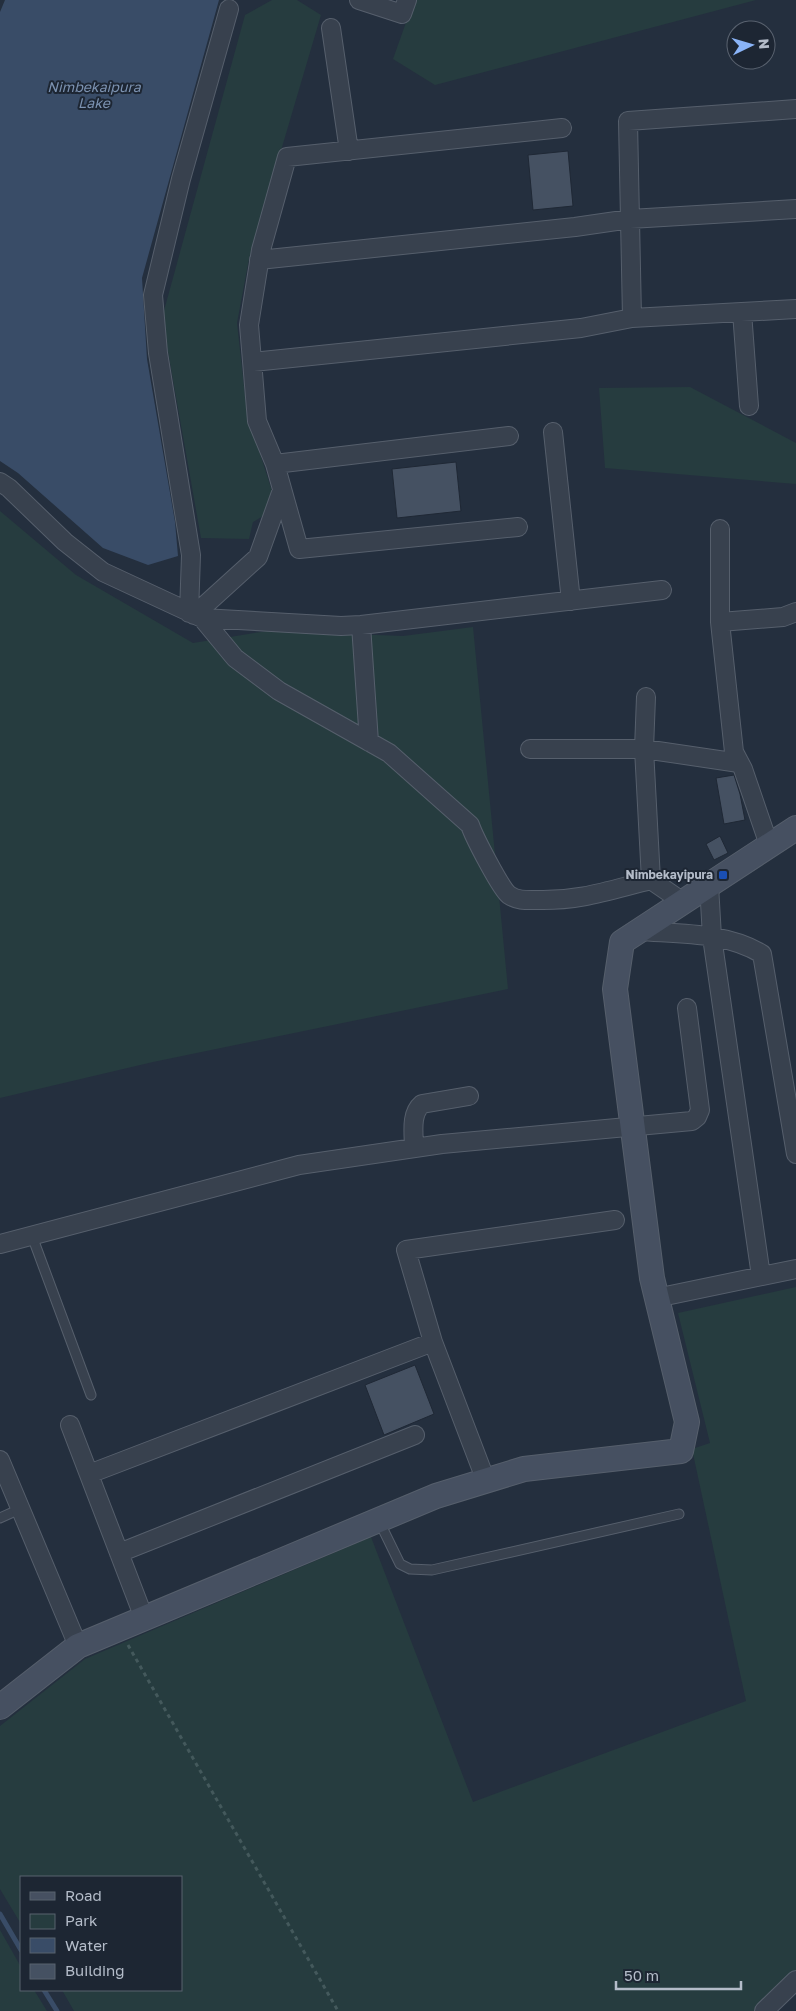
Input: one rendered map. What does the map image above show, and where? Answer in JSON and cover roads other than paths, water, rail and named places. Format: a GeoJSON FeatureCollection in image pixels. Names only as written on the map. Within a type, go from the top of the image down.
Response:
{"type":"FeatureCollection","features":[{"type":"Feature","properties":{"kind":"main road"},"geometry":{"type":"LineString","coordinates":[[1,1704],[78,1646],[436,1496],[524,1469],[681,1451],[687,1422],[652,1278],[615,989],[622,942],[796,828]]}},
{"type":"Feature","properties":{"kind":"street"},"geometry":{"type":"LineString","coordinates":[[359,0],[402,14],[407,0]]}},
{"type":"Feature","properties":{"kind":"street"},"geometry":{"type":"LineString","coordinates":[[229,9],[181,178],[153,295],[158,353],[191,555],[195,615],[234,658],[279,691],[389,753],[470,825],[474,837],[507,893],[518,900],[563,901],[594,896],[651,880]]}},
{"type":"Feature","properties":{"kind":"street"},"geometry":{"type":"LineString","coordinates":[[331,28],[348,151]]}},
{"type":"Feature","properties":{"kind":"street"},"geometry":{"type":"LineString","coordinates":[[632,318],[628,121],[796,109]]}},
{"type":"Feature","properties":{"kind":"street"},"geometry":{"type":"LineString","coordinates":[[518,527],[299,549],[274,464],[257,421],[249,325],[259,260],[287,157],[562,128]]}},
{"type":"Feature","properties":{"kind":"street"},"geometry":{"type":"LineString","coordinates":[[259,260],[575,227],[630,219],[796,209]]}},
{"type":"Feature","properties":{"kind":"street"},"geometry":{"type":"LineString","coordinates":[[252,362],[581,328],[632,318],[796,309]]}},
{"type":"Feature","properties":{"kind":"street"},"geometry":{"type":"LineString","coordinates":[[742,312],[749,406]]}},
{"type":"Feature","properties":{"kind":"street"},"geometry":{"type":"LineString","coordinates":[[553,432],[571,601]]}},
{"type":"Feature","properties":{"kind":"street"},"geometry":{"type":"LineString","coordinates":[[274,464],[509,436]]}},
{"type":"Feature","properties":{"kind":"street"},"geometry":{"type":"LineString","coordinates":[[0,482],[9,488],[65,542],[103,572],[195,615],[341,626],[361,625],[662,590]]}},
{"type":"Feature","properties":{"kind":"street"},"geometry":{"type":"LineString","coordinates":[[195,615],[258,557],[282,490]]}},
{"type":"Feature","properties":{"kind":"street"},"geometry":{"type":"LineString","coordinates":[[720,529],[720,622],[734,752],[743,769],[769,845]]}},
{"type":"Feature","properties":{"kind":"street"},"geometry":{"type":"LineString","coordinates":[[720,622],[783,617],[796,612]]}},
{"type":"Feature","properties":{"kind":"street"},"geometry":{"type":"LineString","coordinates":[[361,625],[369,742]]}},
{"type":"Feature","properties":{"kind":"street"},"geometry":{"type":"LineString","coordinates":[[646,697],[644,749],[651,880]]}},
{"type":"Feature","properties":{"kind":"street"},"geometry":{"type":"LineString","coordinates":[[530,749],[644,749],[740,763]]}},
{"type":"Feature","properties":{"kind":"street"},"geometry":{"type":"LineString","coordinates":[[651,880],[683,902]]}},
{"type":"Feature","properties":{"kind":"street"},"geometry":{"type":"LineString","coordinates":[[709,885],[712,937],[761,1276]]}},
{"type":"Feature","properties":{"kind":"street"},"geometry":{"type":"LineString","coordinates":[[639,931],[712,937],[753,948],[762,954],[796,1154]]}},
{"type":"Feature","properties":{"kind":"street"},"geometry":{"type":"LineString","coordinates":[[0,1244],[299,1165],[442,1144],[692,1121],[697,1117],[700,1110],[687,1008]]}},
{"type":"Feature","properties":{"kind":"street"},"geometry":{"type":"LineString","coordinates":[[414,1148],[414,1114],[422,1104],[469,1096]]}},
{"type":"Feature","properties":{"kind":"street"},"geometry":{"type":"LineString","coordinates":[[486,1481],[433,1342],[406,1250],[615,1220]]}},
{"type":"Feature","properties":{"kind":"street"},"geometry":{"type":"LineString","coordinates":[[656,1298],[796,1269]]}},
{"type":"Feature","properties":{"kind":"street"},"geometry":{"type":"LineString","coordinates":[[88,1474],[433,1342]]}},
{"type":"Feature","properties":{"kind":"street"},"geometry":{"type":"LineString","coordinates":[[70,1425],[144,1618]]}},
{"type":"Feature","properties":{"kind":"street"},"geometry":{"type":"LineString","coordinates":[[119,1553],[415,1435]]}},
{"type":"Feature","properties":{"kind":"street"},"geometry":{"type":"LineString","coordinates":[[0,1460],[78,1646]]}},
{"type":"Feature","properties":{"kind":"street"},"geometry":{"type":"LineString","coordinates":[[764,2011],[796,1980]]}},
{"type":"Feature","properties":{"kind":"lane"},"geometry":{"type":"LineString","coordinates":[[32,1236],[91,1395]]}},
{"type":"Feature","properties":{"kind":"lane"},"geometry":{"type":"LineString","coordinates":[[0,1518],[20,1509]]}},
{"type":"Feature","properties":{"kind":"lane"},"geometry":{"type":"LineString","coordinates":[[378,1519],[400,1564],[410,1569],[432,1570],[679,1514]]}},
{"type":"Feature","properties":{"kind":"water","name":"Nimbekaipura Lake"},"geometry":{"type":"Polygon","coordinates":[[[5,0],[219,0],[142,278],[147,359],[175,522],[178,556],[148,565],[103,548],[18,473],[0,461],[0,12],[5,0]]]}},
{"type":"Feature","properties":{"kind":"waterway"},"geometry":{"type":"LineString","coordinates":[[0,1914],[20,1948]]}},
{"type":"Feature","properties":{"kind":"waterway"},"geometry":{"type":"LineString","coordinates":[[45,1991],[57,2011]]}},
{"type":"Feature","properties":{"kind":"place","name":"Nimbekayipura"},"geometry":{"type":"Point","coordinates":[723,875]}}]}
